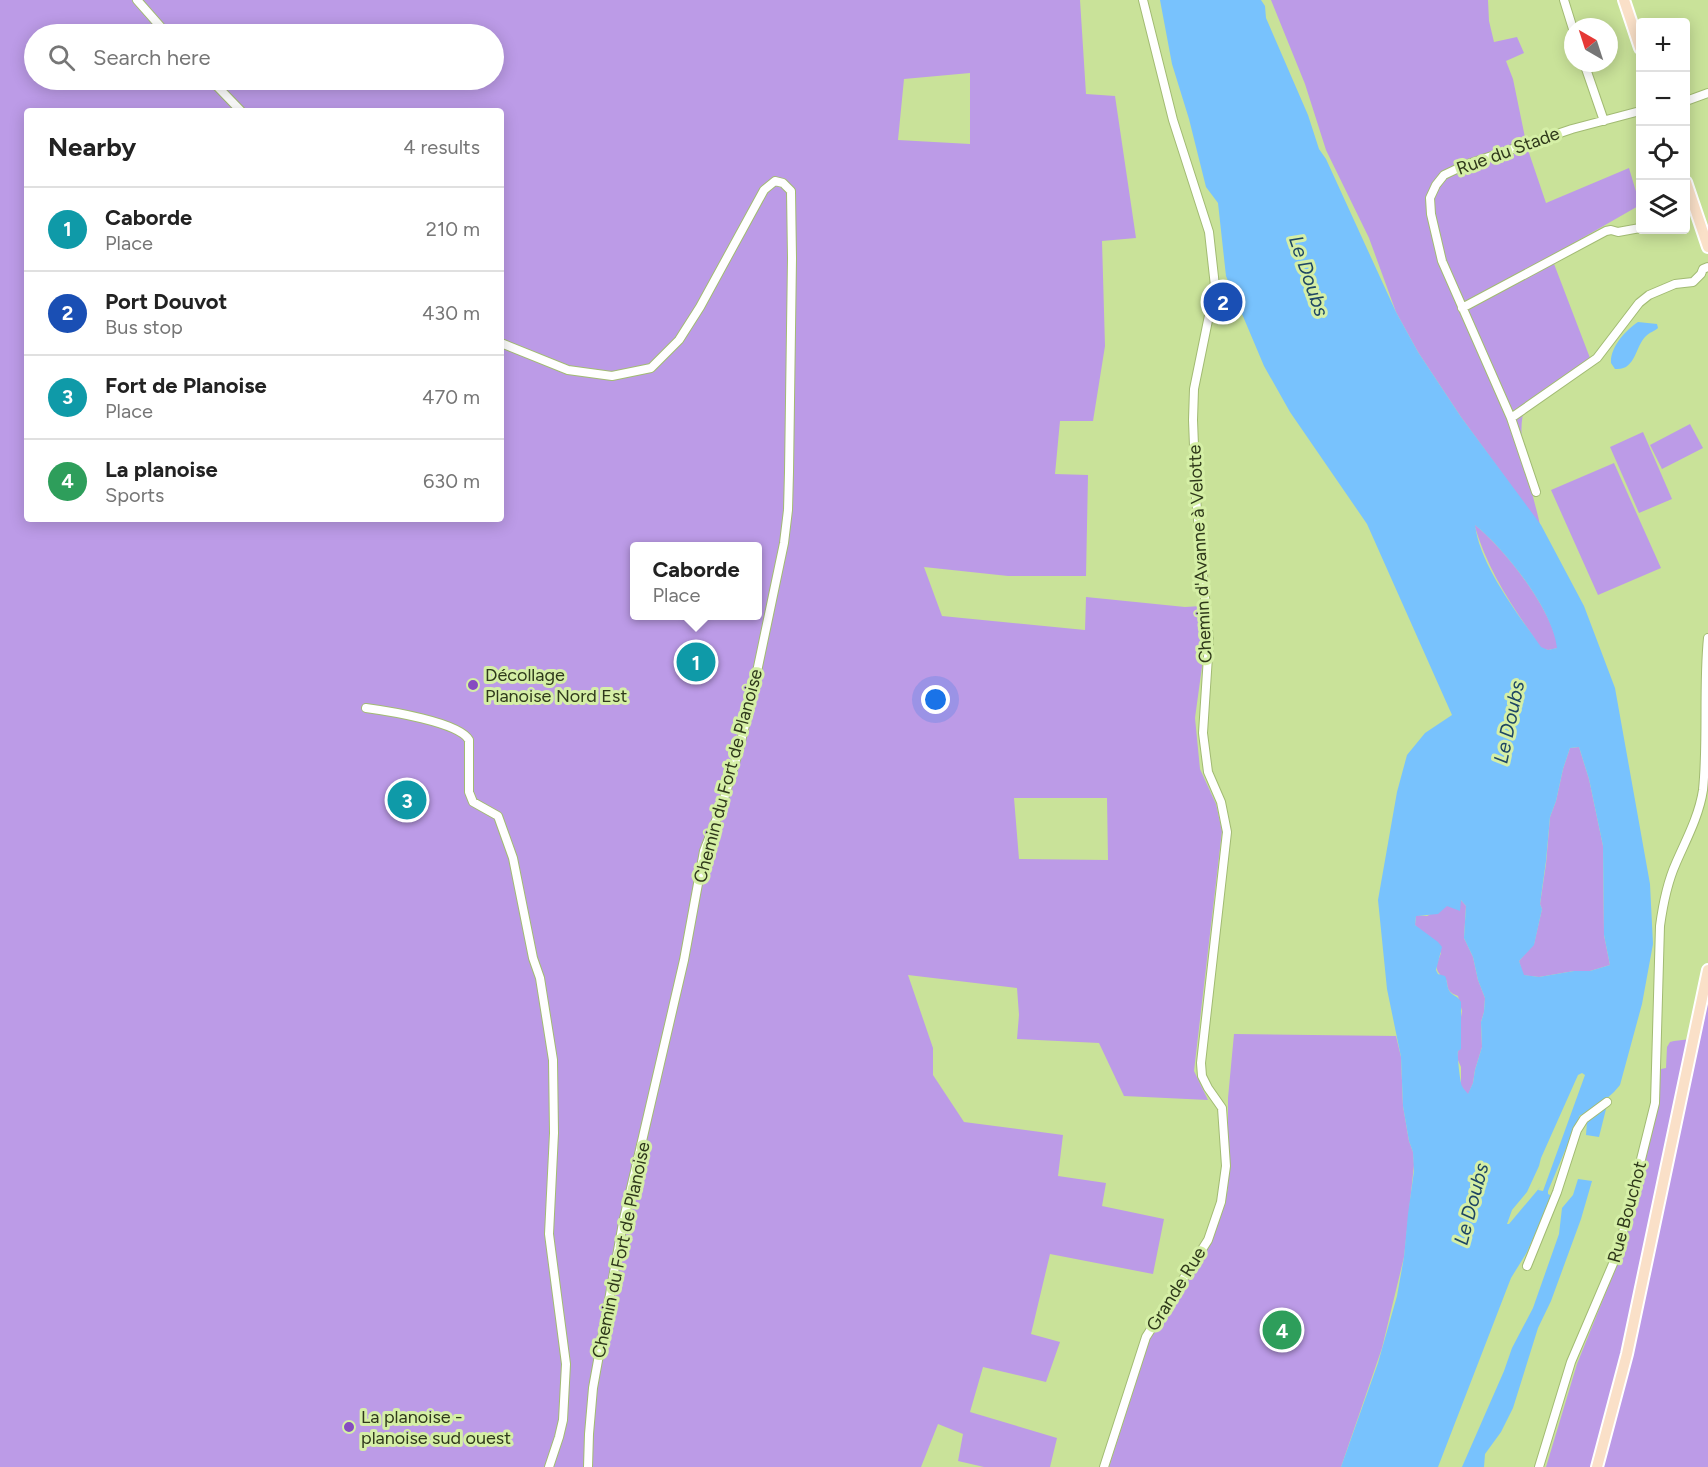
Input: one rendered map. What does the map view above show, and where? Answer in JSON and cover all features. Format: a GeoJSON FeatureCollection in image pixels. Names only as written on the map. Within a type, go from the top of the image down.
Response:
{"type":"FeatureCollection","features":[{"type":"Feature","properties":{"kind":"main road"},"geometry":{"type":"LineString","coordinates":[[1624,0],[1636,34]]}},
{"type":"Feature","properties":{"kind":"main road"},"geometry":{"type":"LineString","coordinates":[[1690,194],[1708,247]]}},
{"type":"Feature","properties":{"kind":"main road"},"geometry":{"type":"LineString","coordinates":[[1597,1467],[1627,1354],[1708,970]]}},
{"type":"Feature","properties":{"kind":"street"},"geometry":{"type":"LineString","coordinates":[[137,0],[158,24]]}},
{"type":"Feature","properties":{"kind":"street","name":"Chemin d'Avanne à Velotte"},"geometry":{"type":"LineString","coordinates":[[1143,0],[1173,120],[1209,232],[1215,286],[1194,389],[1193,420],[1196,498],[1209,641],[1203,733],[1208,772],[1221,802],[1227,832],[1201,1063],[1202,1076],[1222,1108]]}},
{"type":"Feature","properties":{"kind":"street"},"geometry":{"type":"LineString","coordinates":[[1564,0],[1570,18]]}},
{"type":"Feature","properties":{"kind":"street"},"geometry":{"type":"LineString","coordinates":[[1587,72],[1604,121]]}},
{"type":"Feature","properties":{"kind":"street"},"geometry":{"type":"LineString","coordinates":[[221,90],[238,108]]}},
{"type":"Feature","properties":{"kind":"street"},"geometry":{"type":"LineString","coordinates":[[1690,100],[1708,93]]}},
{"type":"Feature","properties":{"kind":"street","name":"Rue du Stade"},"geometry":{"type":"LineString","coordinates":[[1536,492],[1511,417],[1442,261],[1431,214],[1430,198],[1444,175],[1465,165],[1572,129],[1636,112]]}},
{"type":"Feature","properties":{"kind":"street","name":"Chemin du Fort de Planoise"},"geometry":{"type":"LineString","coordinates":[[504,344],[568,370],[612,376],[651,368],[679,340],[700,307],[764,190],[776,181],[783,183],[791,191],[789,482],[784,543],[738,753],[722,806],[704,851],[684,960],[623,1223],[593,1388],[588,1434],[588,1467]]}},
{"type":"Feature","properties":{"kind":"street"},"geometry":{"type":"LineString","coordinates":[[1462,308],[1606,231],[1618,232],[1636,229]]}},
{"type":"Feature","properties":{"kind":"street"},"geometry":{"type":"LineString","coordinates":[[1511,417],[1597,358],[1639,303],[1649,295],[1675,284],[1693,282],[1703,269],[1708,267]]}},
{"type":"Feature","properties":{"kind":"street","name":"Rue Bouchot"},"geometry":{"type":"LineString","coordinates":[[1539,1467],[1571,1362],[1618,1252],[1655,1103],[1660,926],[1664,899],[1703,792],[1706,765],[1708,638]]}},
{"type":"Feature","properties":{"kind":"street","name":"Chemin du Fort de Planoise"},"geometry":{"type":"LineString","coordinates":[[366,708],[401,713],[450,726],[466,733],[470,740],[469,792],[473,802],[498,816],[513,858],[533,958],[540,978],[553,1060],[554,1133],[549,1234],[566,1364],[563,1420],[549,1467]]}},
{"type":"Feature","properties":{"kind":"street"},"geometry":{"type":"LineString","coordinates":[[1527,1266],[1557,1192],[1577,1130],[1584,1119],[1607,1102]]}},
{"type":"Feature","properties":{"kind":"street","name":"Grande Rue"},"geometry":{"type":"LineString","coordinates":[[1104,1467],[1146,1337],[1208,1240],[1221,1202],[1226,1166],[1222,1108]]}},
{"type":"Feature","properties":{"kind":"shaded area"},"geometry":{"type":"Polygon","coordinates":[[[0,0],[1080,0],[1086,94],[1115,96],[1136,238],[1102,241],[1105,346],[1093,421],[1060,421],[1055,474],[1088,475],[1086,576],[1008,576],[924,567],[942,616],[1085,630],[1086,597],[1185,607],[1201,606],[1204,652],[1195,718],[1200,769],[1216,804],[1222,831],[1194,1071],[1208,1100],[1124,1096],[1099,1043],[1017,1039],[1019,1015],[1017,988],[908,975],[933,1048],[933,1075],[964,1122],[1063,1135],[1058,1176],[1106,1183],[1102,1206],[1164,1219],[1153,1274],[1050,1254],[1031,1334],[1060,1342],[1046,1382],[983,1367],[970,1412],[1057,1438],[1050,1467],[984,1467],[958,1461],[963,1434],[938,1424],[921,1467],[0,1467],[0,0]],[[970,73],[904,79],[898,140],[970,144],[970,73]],[[1014,798],[1019,859],[1108,860],[1107,798],[1014,798]]]}},
{"type":"Feature","properties":{"kind":"shaded area"},"geometry":{"type":"Polygon","coordinates":[[[1271,0],[1488,0],[1489,21],[1494,42],[1517,37],[1524,53],[1506,61],[1513,79],[1527,147],[1546,203],[1629,168],[1636,192],[1636,207],[1551,256],[1590,358],[1531,400],[1523,416],[1522,446],[1540,525],[1461,417],[1418,352],[1396,312],[1369,238],[1326,150],[1305,84],[1271,0]]]}},
{"type":"Feature","properties":{"kind":"shaded area"},"geometry":{"type":"Polygon","coordinates":[[[1690,424],[1703,448],[1662,469],[1650,445],[1690,424]]]}},
{"type":"Feature","properties":{"kind":"shaded area"},"geometry":{"type":"Polygon","coordinates":[[[1643,432],[1672,499],[1639,513],[1610,447],[1643,432]]]}},
{"type":"Feature","properties":{"kind":"shaded area"},"geometry":{"type":"Polygon","coordinates":[[[1614,463],[1661,568],[1598,595],[1551,490],[1614,463]]]}},
{"type":"Feature","properties":{"kind":"shaded area"},"geometry":{"type":"Polygon","coordinates":[[[1474,524],[1513,564],[1537,598],[1554,632],[1558,648],[1548,650],[1541,648],[1494,574],[1474,524]]]}},
{"type":"Feature","properties":{"kind":"shaded area"},"geometry":{"type":"Polygon","coordinates":[[[1579,747],[1589,779],[1603,846],[1604,935],[1610,965],[1590,971],[1574,971],[1539,977],[1523,975],[1519,961],[1534,944],[1542,909],[1540,904],[1550,817],[1570,748],[1579,747]]]}},
{"type":"Feature","properties":{"kind":"shaded area"},"geometry":{"type":"Polygon","coordinates":[[[1460,899],[1466,906],[1464,938],[1473,957],[1485,998],[1481,1022],[1482,1047],[1468,1095],[1461,1086],[1461,1067],[1457,1058],[1462,1011],[1458,996],[1450,991],[1447,981],[1438,972],[1437,966],[1441,953],[1415,925],[1416,915],[1427,916],[1460,899]]]}},
{"type":"Feature","properties":{"kind":"shaded area"},"geometry":{"type":"Polygon","coordinates":[[[1708,1002],[1708,1467],[1546,1467],[1577,1364],[1621,1255],[1658,1104],[1661,1069],[1666,1068],[1667,1047],[1670,1042],[1699,1038],[1708,1002]]]}},
{"type":"Feature","properties":{"kind":"shaded area"},"geometry":{"type":"Polygon","coordinates":[[[1234,1034],[1396,1036],[1401,1057],[1403,1106],[1414,1165],[1404,1257],[1382,1348],[1341,1467],[1109,1467],[1150,1339],[1212,1238],[1228,1189],[1228,1098],[1234,1034]]]}},
{"type":"Feature","properties":{"kind":"water","name":"Le Doubs"},"geometry":{"type":"Polygon","coordinates":[[[1160,0],[1261,0],[1265,6],[1266,18],[1308,115],[1319,149],[1326,159],[1396,312],[1418,352],[1461,417],[1541,525],[1584,606],[1615,688],[1650,884],[1653,944],[1642,1004],[1620,1085],[1605,1100],[1606,1109],[1599,1137],[1586,1135],[1587,1122],[1584,1116],[1580,1115],[1548,1191],[1548,1194],[1552,1196],[1527,1252],[1511,1278],[1438,1467],[1341,1467],[1378,1363],[1397,1296],[1414,1171],[1413,1152],[1403,1106],[1401,1057],[1387,989],[1378,900],[1397,792],[1407,755],[1425,733],[1452,715],[1367,524],[1290,412],[1264,366],[1226,276],[1218,203],[1206,187],[1172,64],[1160,0]],[[1475,525],[1478,540],[1501,588],[1541,647],[1548,650],[1557,648],[1547,616],[1526,581],[1500,549],[1475,525]],[[1579,747],[1570,748],[1550,817],[1540,904],[1542,909],[1534,945],[1519,961],[1524,975],[1539,977],[1574,971],[1590,971],[1610,965],[1604,935],[1603,846],[1589,779],[1579,747]],[[1461,900],[1460,911],[1447,906],[1438,914],[1416,916],[1415,925],[1442,947],[1436,970],[1438,974],[1445,976],[1449,991],[1461,1002],[1461,1049],[1458,1051],[1458,1062],[1461,1083],[1468,1094],[1482,1047],[1481,1022],[1485,998],[1473,957],[1464,938],[1466,906],[1461,900]],[[1582,1073],[1578,1075],[1527,1192],[1512,1210],[1507,1224],[1541,1186],[1538,1190],[1543,1191],[1585,1075],[1582,1073]]]}},
{"type":"Feature","properties":{"kind":"water"},"geometry":{"type":"Polygon","coordinates":[[[1638,322],[1657,324],[1658,328],[1642,340],[1627,366],[1615,369],[1611,363],[1613,351],[1624,334],[1638,322]]]}},
{"type":"Feature","properties":{"kind":"water"},"geometry":{"type":"Polygon","coordinates":[[[1578,1179],[1592,1181],[1581,1219],[1551,1301],[1538,1328],[1513,1408],[1501,1432],[1485,1454],[1484,1467],[1462,1467],[1512,1348],[1533,1308],[1559,1234],[1562,1208],[1573,1195],[1578,1179]]]}},
{"type":"Feature","properties":{"kind":"place","name":"Port Douvot"},"geometry":{"type":"Point","coordinates":[1223,302]}},
{"type":"Feature","properties":{"kind":"place","name":"Caborde"},"geometry":{"type":"Point","coordinates":[696,662]}},
{"type":"Feature","properties":{"kind":"place","name":"Décollage Planoise Nord Est"},"geometry":{"type":"Point","coordinates":[473,685]}},
{"type":"Feature","properties":{"kind":"place","name":"Fort de Planoise"},"geometry":{"type":"Point","coordinates":[407,800]}},
{"type":"Feature","properties":{"kind":"place","name":"La planoise"},"geometry":{"type":"Point","coordinates":[1282,1330]}},
{"type":"Feature","properties":{"kind":"place","name":"La planoise - planoise sud ouest"},"geometry":{"type":"Point","coordinates":[349,1427]}}]}
